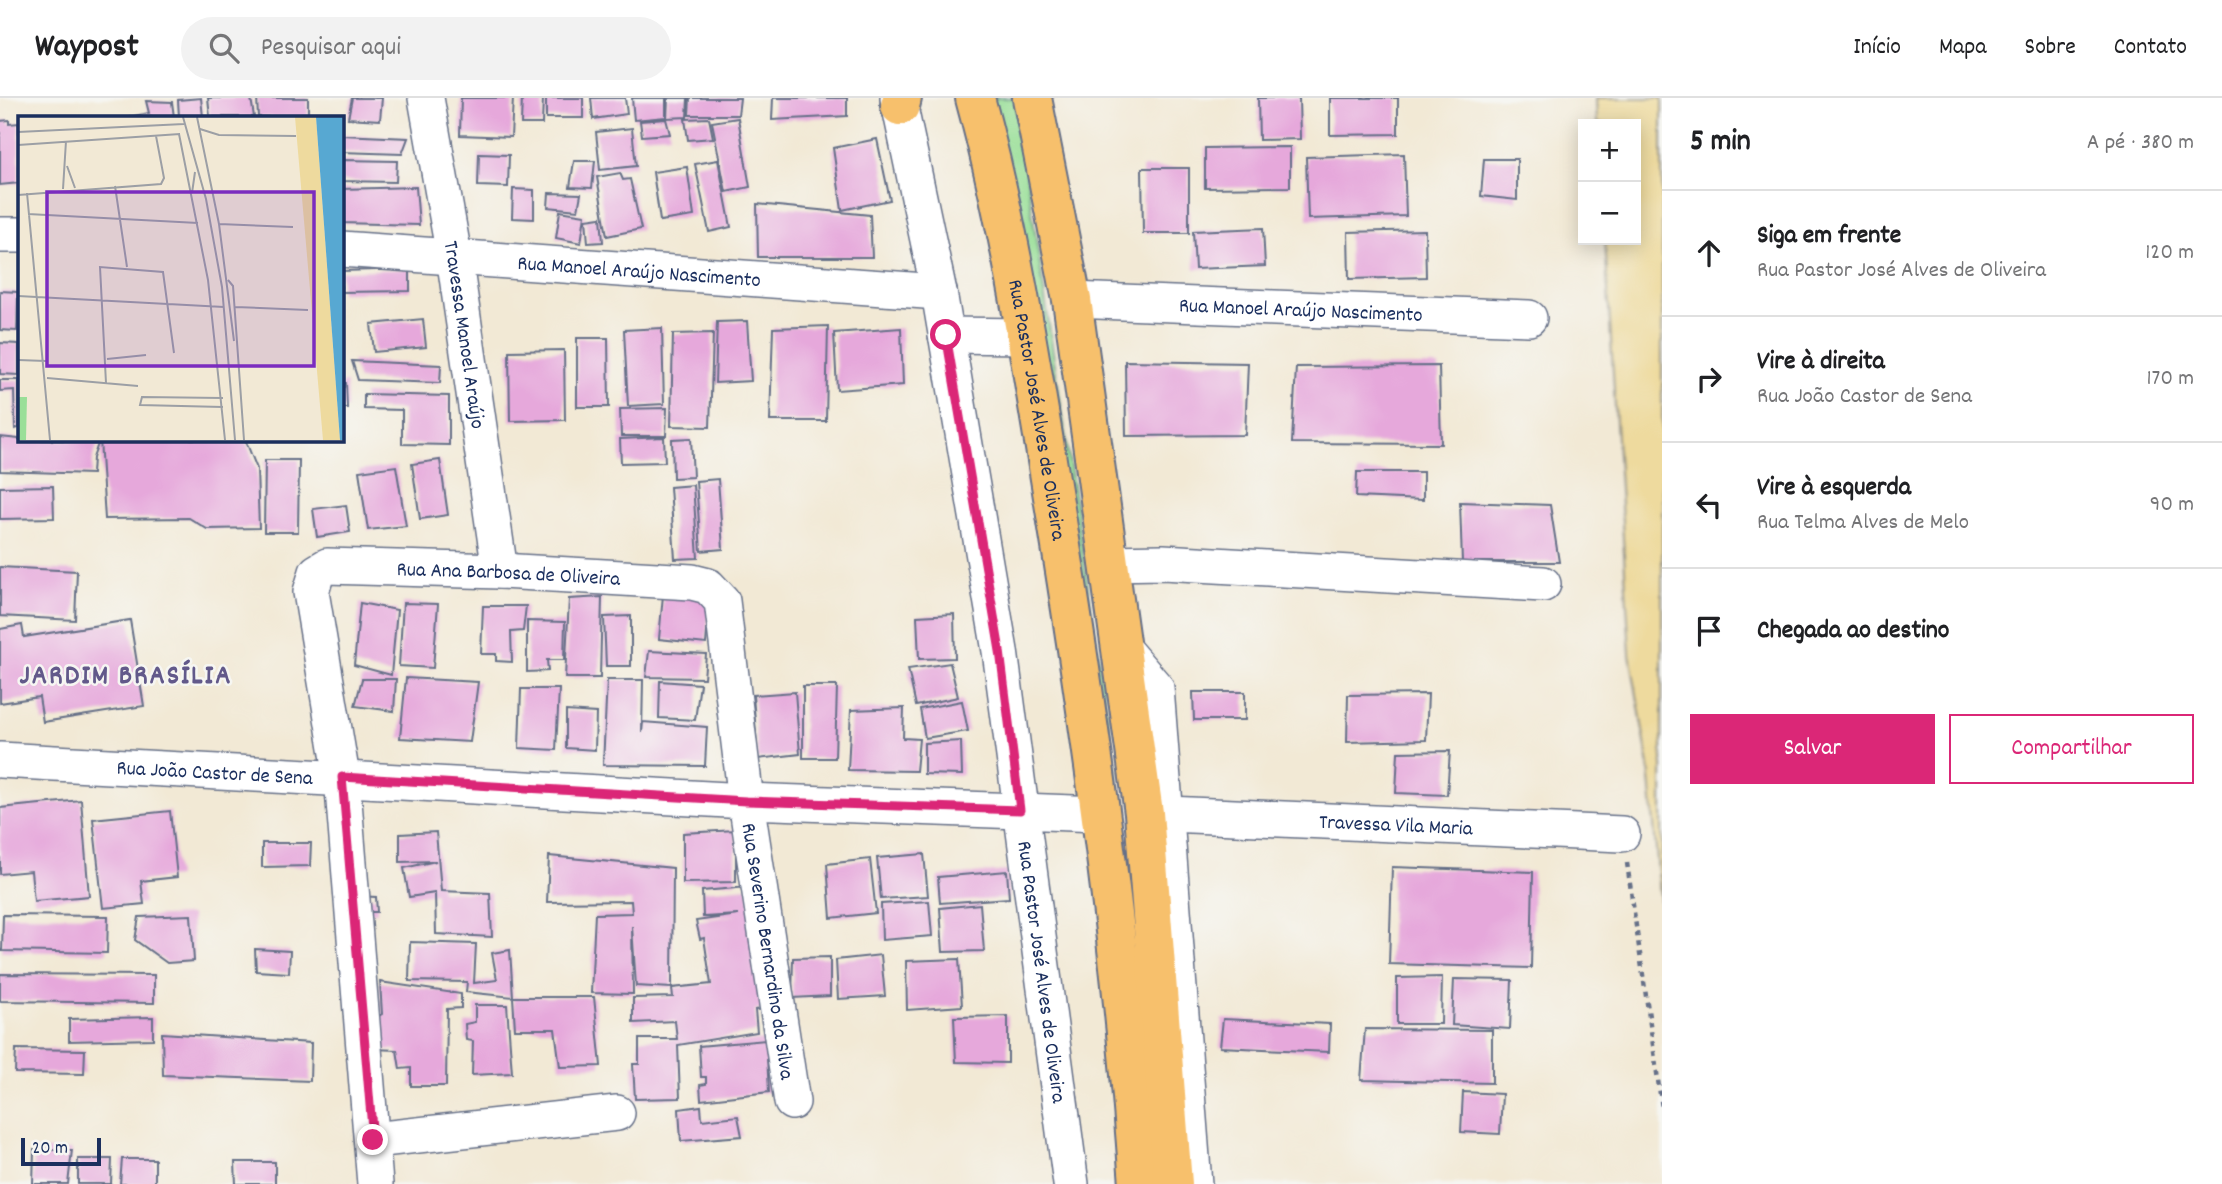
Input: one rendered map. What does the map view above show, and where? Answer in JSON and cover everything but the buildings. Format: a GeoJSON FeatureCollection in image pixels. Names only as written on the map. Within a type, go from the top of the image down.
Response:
{"type":"FeatureCollection","features":[{"type":"Feature","properties":{"kind":"highway","name":"Rua Pastor José Alves de Oliveira"},"geometry":{"type":"LineString","coordinates":[[975,98],[987,143],[1027,336],[1083,678],[1131,1076],[1139,1184]]}},
{"type":"Feature","properties":{"kind":"highway","name":"Rua Pastor José Alves de Oliveira"},"geometry":{"type":"LineString","coordinates":[[1032,98],[1072,300],[1144,813],[1173,1184]]}},
{"type":"Feature","properties":{"kind":"street","name":"Travessa Manoel Araújo"},"geometry":{"type":"LineString","coordinates":[[426,98],[454,256],[500,570]]}},
{"type":"Feature","properties":{"kind":"street","name":"Rua Pastor José Alves de Oliveira"},"geometry":{"type":"LineString","coordinates":[[900,101],[939,292],[1000,651],[1071,1184]]}},
{"type":"Feature","properties":{"kind":"street"},"geometry":{"type":"LineString","coordinates":[[0,235],[18,235]]}},
{"type":"Feature","properties":{"kind":"street","name":"Rua Manoel Araújo Nascimento"},"geometry":{"type":"LineString","coordinates":[[343,249],[939,292]]}},
{"type":"Feature","properties":{"kind":"street","name":"Rua Manoel Araújo Nascimento"},"geometry":{"type":"LineString","coordinates":[[1072,300],[1529,318]]}},
{"type":"Feature","properties":{"kind":"street"},"geometry":{"type":"LineString","coordinates":[[946,335],[1027,336]]}},
{"type":"Feature","properties":{"kind":"street"},"geometry":{"type":"LineString","coordinates":[[1108,563],[1163,562],[1543,584]]}},
{"type":"Feature","properties":{"kind":"street","name":"Rua Ana Barbosa de Oliveira"},"geometry":{"type":"LineString","coordinates":[[342,777],[311,592],[317,572],[327,566],[500,570],[692,582]]}},
{"type":"Feature","properties":{"kind":"street","name":"Rua Severino Bernardino da Silva"},"geometry":{"type":"LineString","coordinates":[[692,582],[708,586],[722,601],[746,801],[792,1102]]}},
{"type":"Feature","properties":{"kind":"street"},"geometry":{"type":"LineString","coordinates":[[1120,646],[1156,688],[1168,814],[1194,1184]]}},
{"type":"Feature","properties":{"kind":"street","name":"Rua João Castor de Sena"},"geometry":{"type":"LineString","coordinates":[[0,760],[746,801],[1100,814]]}},
{"type":"Feature","properties":{"kind":"street"},"geometry":{"type":"LineString","coordinates":[[342,777],[375,1184]]}},
{"type":"Feature","properties":{"kind":"street","name":"Travessa Vila Maria"},"geometry":{"type":"LineString","coordinates":[[1168,814],[1622,835]]}},
{"type":"Feature","properties":{"kind":"street"},"geometry":{"type":"LineString","coordinates":[[373,1140],[617,1113]]}},
{"type":"Feature","properties":{"kind":"path"},"geometry":{"type":"LineString","coordinates":[[1622,835],[1662,1108]]}},
{"type":"Feature","properties":{"kind":"green space"},"geometry":{"type":"Polygon","coordinates":[[[983,98],[1015,98],[1119,793],[1151,1144],[983,98]]]}},
{"type":"Feature","properties":{"kind":"sand"},"geometry":{"type":"Polygon","coordinates":[[[1596,98],[1662,98],[1662,920],[1649,766],[1630,654],[1605,245],[1641,245],[1641,119],[1597,119],[1596,98]]]}},
{"type":"Feature","properties":{"kind":"district","name":"JARDIM BRASÍLIA"},"geometry":{"type":"Point","coordinates":[126,673]}},
{"type":"Feature","properties":{"kind":"route"},"geometry":{"type":"LineString","coordinates":[[373,1140],[342,777],[746,801],[1020,810],[1000,651],[946,335]]}}]}
